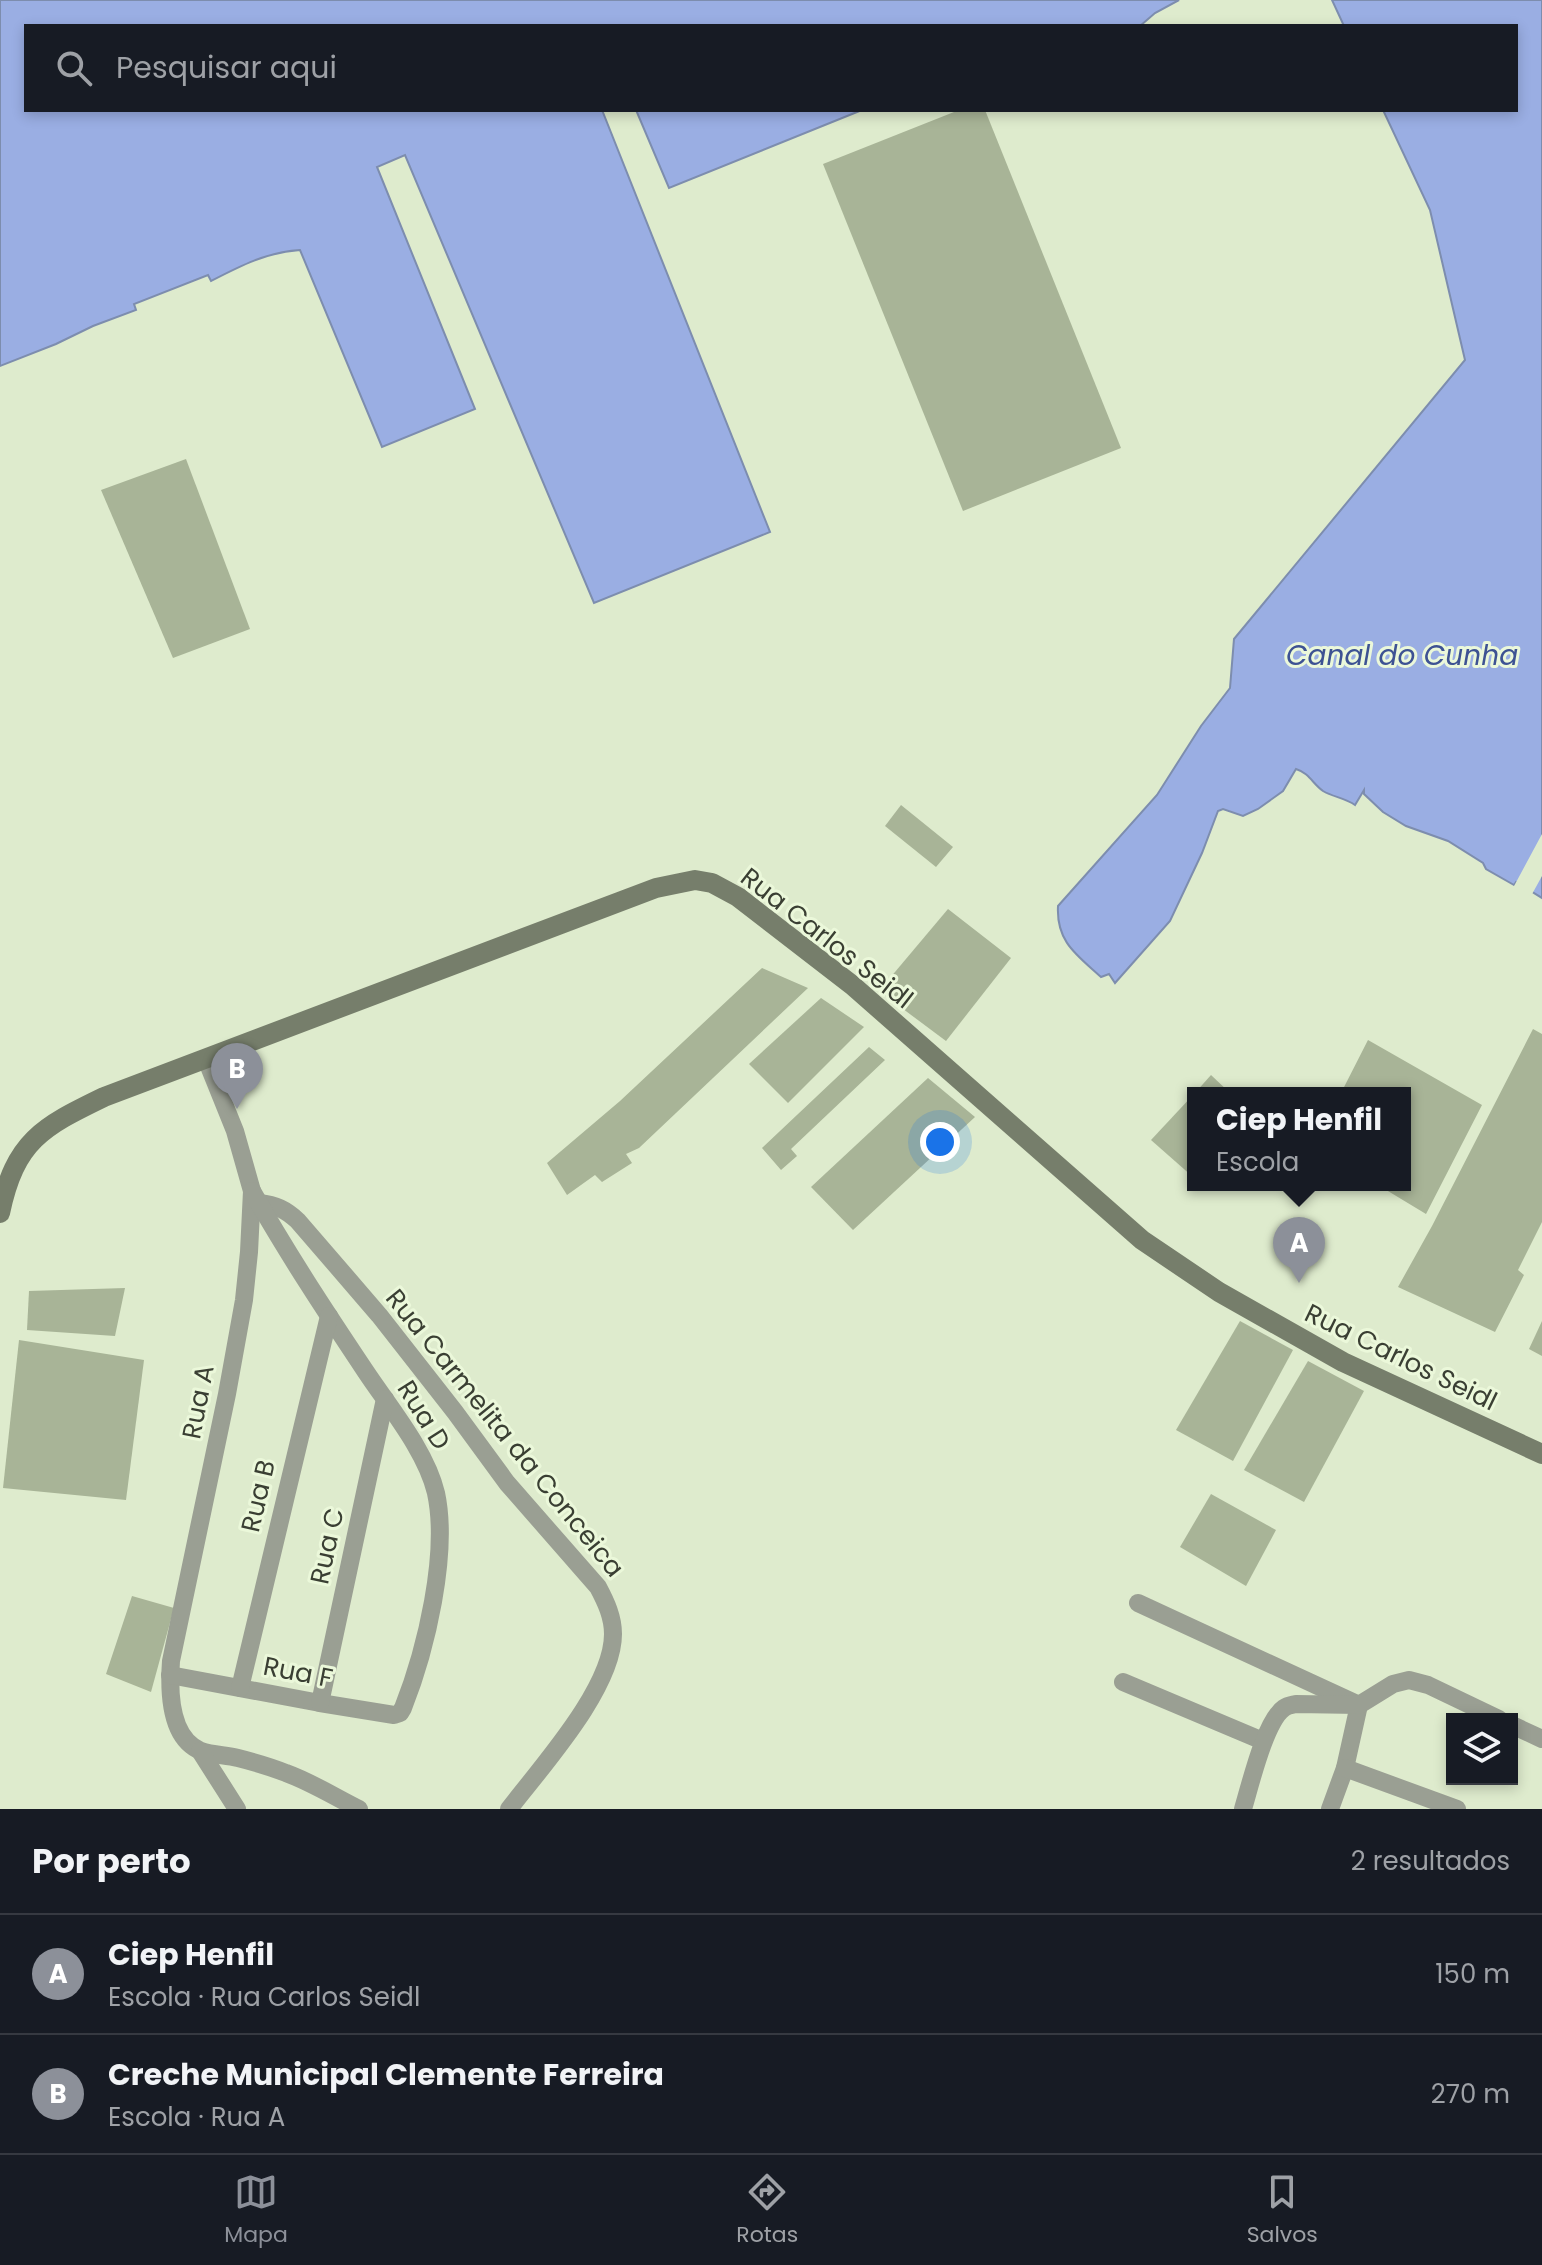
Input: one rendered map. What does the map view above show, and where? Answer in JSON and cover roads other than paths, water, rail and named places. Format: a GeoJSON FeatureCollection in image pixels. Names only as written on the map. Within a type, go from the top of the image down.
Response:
{"type":"FeatureCollection","features":[{"type":"Feature","properties":{"kind":"street","name":"Rua Carlos Seidl"},"geometry":{"type":"LineString","coordinates":[[0,1213],[4,1192],[15,1165],[33,1139],[59,1119],[104,1097],[656,888],[695,880],[712,883],[738,897],[852,985],[1142,1240],[1219,1292],[1343,1362],[1542,1454]]}},
{"type":"Feature","properties":{"kind":"street","name":"Rua A"},"geometry":{"type":"LineString","coordinates":[[206,1059],[235,1131],[255,1197],[244,1300],[170,1675],[176,1722],[189,1743],[200,1751],[237,1809]]}},
{"type":"Feature","properties":{"kind":"street","name":"Rua D"},"geometry":{"type":"LineString","coordinates":[[255,1197],[427,1468],[436,1495],[439,1554],[419,1663],[407,1698]]}},
{"type":"Feature","properties":{"kind":"street","name":"Rua Carmelita da Conceica"},"geometry":{"type":"LineString","coordinates":[[255,1197],[284,1209],[298,1221],[379,1315],[507,1483],[598,1587],[606,1601],[611,1615],[613,1645],[610,1662],[576,1722],[509,1809]]}},
{"type":"Feature","properties":{"kind":"street","name":"Rua B"},"geometry":{"type":"LineString","coordinates":[[240,1688],[329,1316]]}},
{"type":"Feature","properties":{"kind":"street","name":"Rua C"},"geometry":{"type":"LineString","coordinates":[[320,1703],[385,1399]]}},
{"type":"Feature","properties":{"kind":"street"},"geometry":{"type":"LineString","coordinates":[[1138,1603],[1359,1705]]}},
{"type":"Feature","properties":{"kind":"street","name":"Rua F"},"geometry":{"type":"LineString","coordinates":[[170,1675],[394,1715],[400,1713],[407,1698]]}},
{"type":"Feature","properties":{"kind":"street"},"geometry":{"type":"LineString","coordinates":[[1243,1809],[1263,1741],[1278,1714],[1287,1706],[1359,1705],[1393,1684],[1409,1680],[1428,1685],[1486,1713]]}},
{"type":"Feature","properties":{"kind":"street"},"geometry":{"type":"LineString","coordinates":[[1123,1682],[1263,1741]]}},
{"type":"Feature","properties":{"kind":"street"},"geometry":{"type":"LineString","coordinates":[[1330,1809],[1345,1768],[1359,1705]]}},
{"type":"Feature","properties":{"kind":"street"},"geometry":{"type":"LineString","coordinates":[[1518,1728],[1542,1739]]}},
{"type":"Feature","properties":{"kind":"street"},"geometry":{"type":"LineString","coordinates":[[200,1751],[238,1758],[286,1773],[359,1809]]}},
{"type":"Feature","properties":{"kind":"street"},"geometry":{"type":"LineString","coordinates":[[1345,1768],[1457,1809]]}},
{"type":"Feature","properties":{"kind":"water"},"geometry":{"type":"Polygon","coordinates":[[[0,0],[1179,0],[1142,24],[24,24],[24,112],[603,112],[770,532],[594,603],[405,155],[377,167],[475,409],[382,447],[300,250],[265,257],[211,281],[208,275],[134,304],[136,310],[0,366],[0,0]]]}},
{"type":"Feature","properties":{"kind":"water","name":"Canal do Cunha"},"geometry":{"type":"Polygon","coordinates":[[[1332,0],[1542,0],[1542,898],[1486,869],[1483,863],[1448,841],[1406,826],[1383,812],[1364,794],[1364,790],[1355,805],[1323,791],[1296,769],[1283,791],[1258,809],[1243,816],[1223,809],[1218,811],[1170,921],[1115,983],[1109,974],[1101,977],[1070,947],[1060,929],[1058,906],[1157,795],[1201,726],[1230,688],[1234,639],[1465,360],[1430,210],[1384,112],[1518,112],[1518,24],[1343,24],[1332,0]]]}},
{"type":"Feature","properties":{"kind":"water"},"geometry":{"type":"Polygon","coordinates":[[[637,112],[857,112],[669,188],[637,112]]]}},
{"type":"Feature","properties":{"kind":"place","name":"Creche Municipal Clemente Ferreira"},"geometry":{"type":"Point","coordinates":[237,1109]}},
{"type":"Feature","properties":{"kind":"place","name":"Ciep Henfil"},"geometry":{"type":"Point","coordinates":[1299,1283]}}]}
